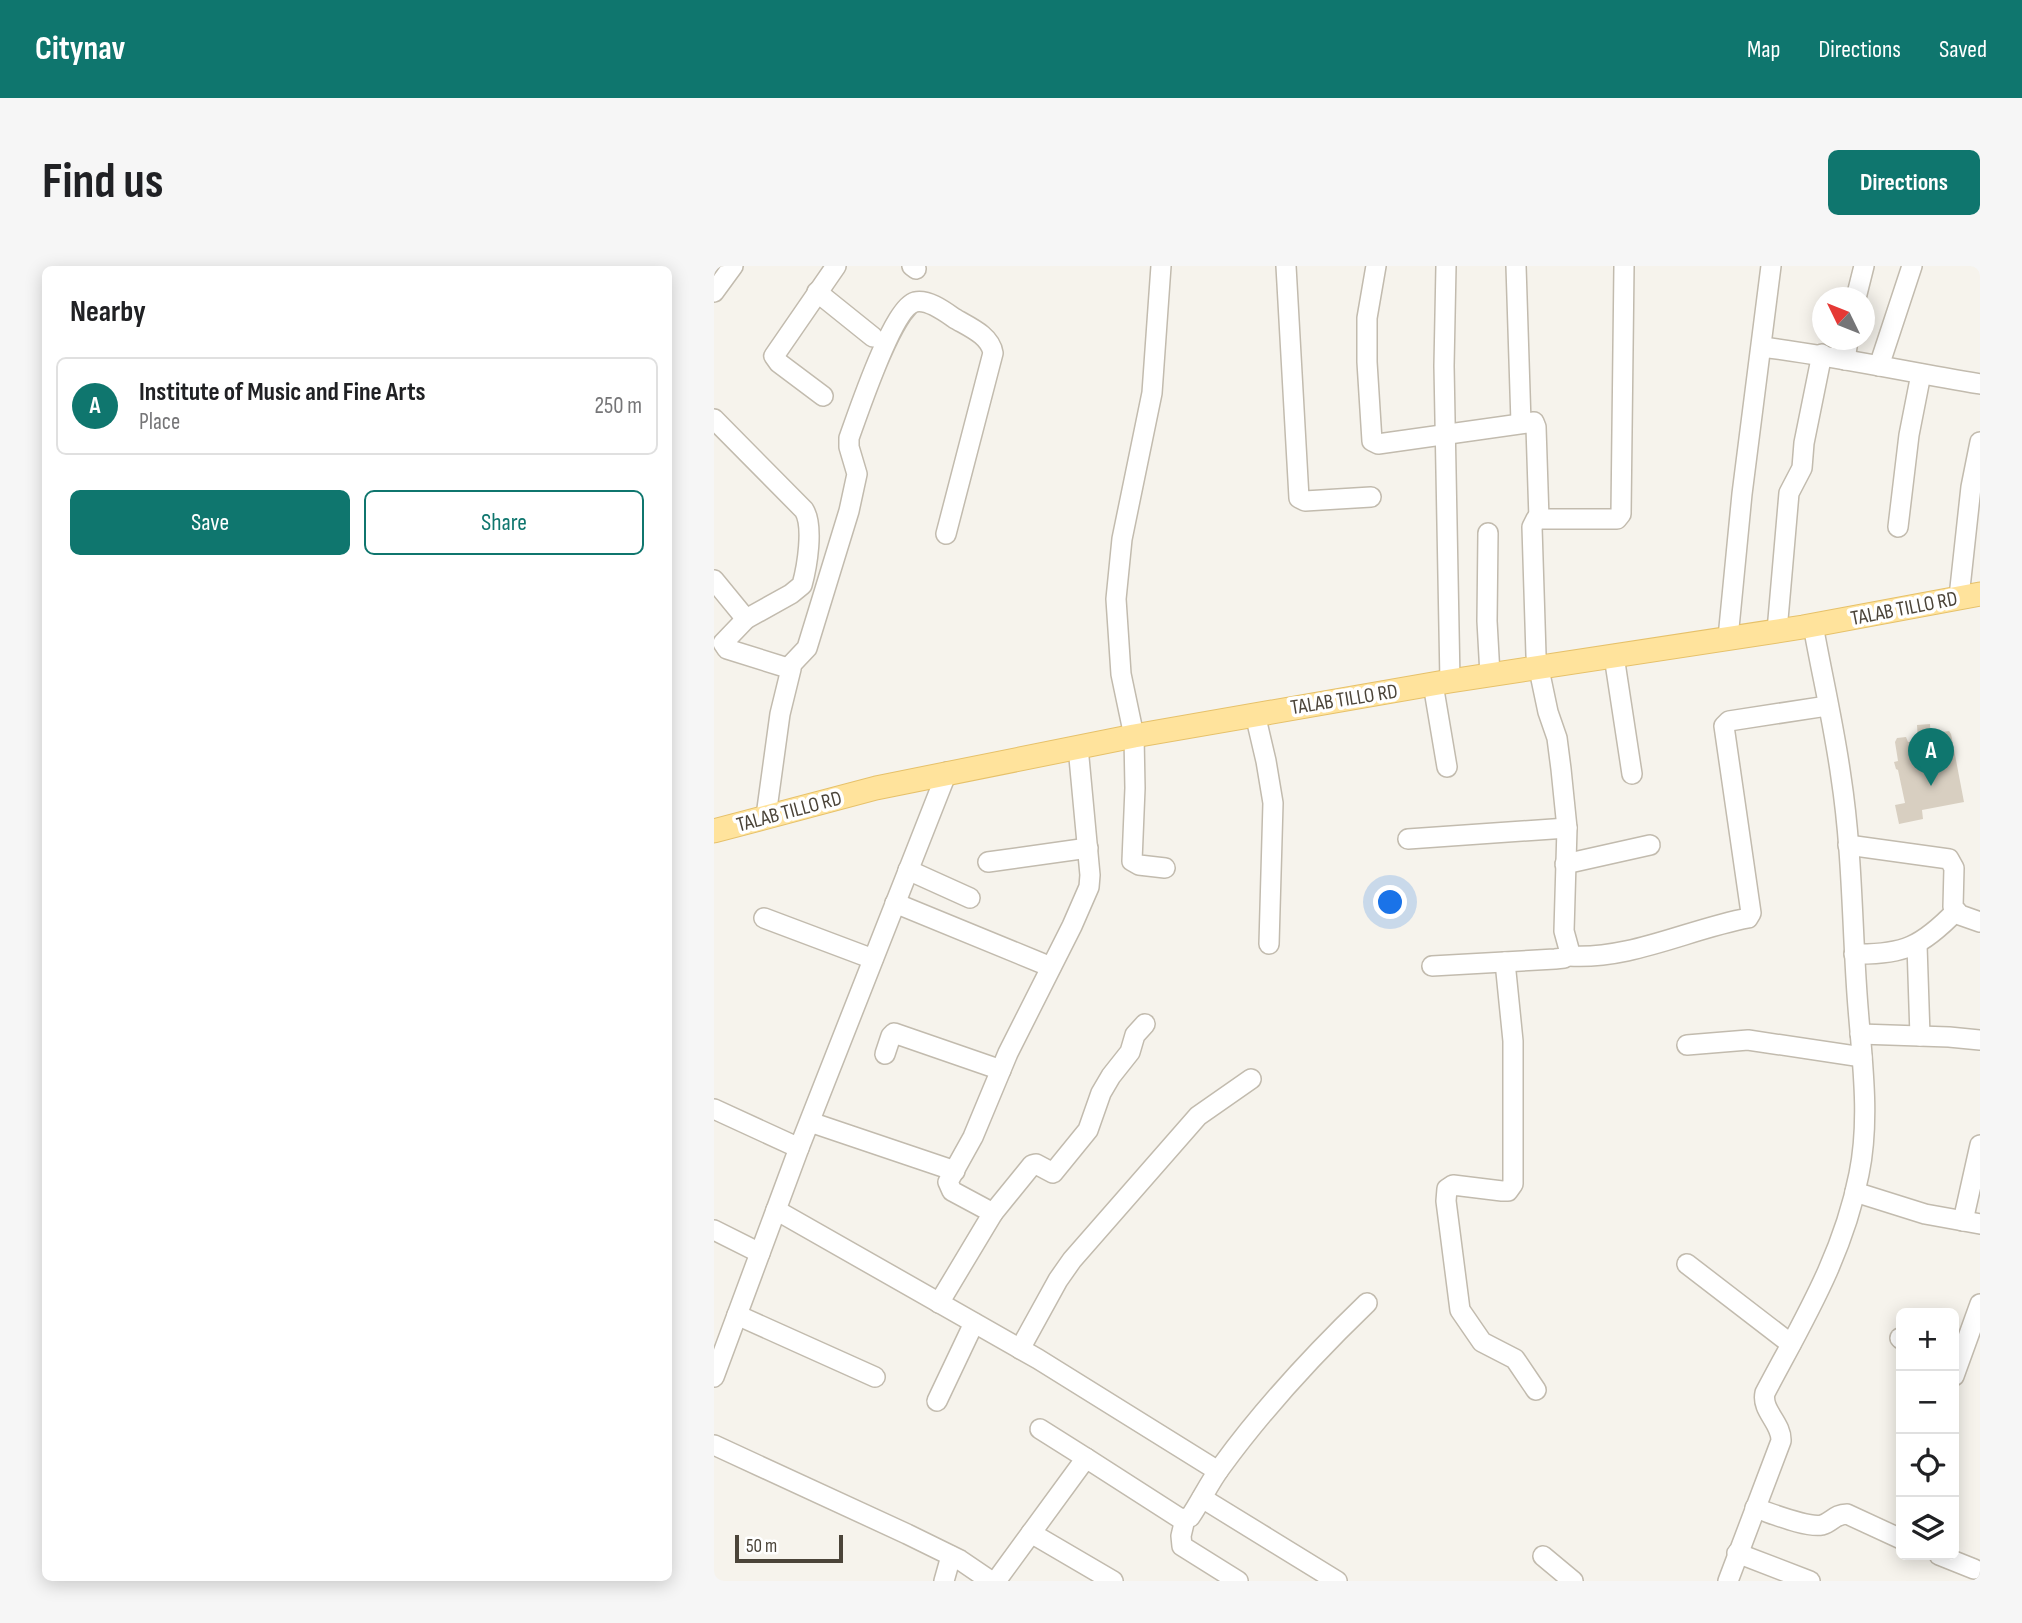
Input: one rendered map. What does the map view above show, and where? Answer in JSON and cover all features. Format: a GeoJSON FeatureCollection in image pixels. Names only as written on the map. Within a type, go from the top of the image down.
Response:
{"type":"FeatureCollection","features":[{"type":"Feature","properties":{"kind":"main road","name":"TALAB TILLO RD"},"geometry":{"type":"LineString","coordinates":[[714,831],[947,772],[1134,736],[1538,667],[1813,625],[1969,595]]}},
{"type":"Feature","properties":{"kind":"street"},"geometry":{"type":"LineString","coordinates":[[714,292],[733,266]]}},
{"type":"Feature","properties":{"kind":"street"},"geometry":{"type":"LineString","coordinates":[[823,396],[779,363],[774,356],[836,266]]}},
{"type":"Feature","properties":{"kind":"street"},"geometry":{"type":"LineString","coordinates":[[1161,266],[1152,393],[1124,527],[1115,599],[1121,674],[1134,736],[1132,861],[1139,865],[1165,868]]}},
{"type":"Feature","properties":{"kind":"street"},"geometry":{"type":"LineString","coordinates":[[1286,266],[1299,498],[1305,502],[1371,497]]}},
{"type":"Feature","properties":{"kind":"street"},"geometry":{"type":"LineString","coordinates":[[1376,266],[1367,318],[1372,441],[1378,444],[1534,422],[1539,519]]}},
{"type":"Feature","properties":{"kind":"street"},"geometry":{"type":"LineString","coordinates":[[1446,266],[1441,683],[1447,767]]}},
{"type":"Feature","properties":{"kind":"street"},"geometry":{"type":"LineString","coordinates":[[1516,266],[1521,423]]}},
{"type":"Feature","properties":{"kind":"street"},"geometry":{"type":"LineString","coordinates":[[1728,638],[1742,494],[1771,266]]}},
{"type":"Feature","properties":{"kind":"street"},"geometry":{"type":"LineString","coordinates":[[1859,287],[1864,266]]}},
{"type":"Feature","properties":{"kind":"street"},"geometry":{"type":"LineString","coordinates":[[1879,366],[1912,266]]}},
{"type":"Feature","properties":{"kind":"street"},"geometry":{"type":"LineString","coordinates":[[1569,956],[1570,949],[1564,931],[1567,828],[1557,738],[1538,667],[1532,527],[1534,521],[1539,519],[1617,519],[1621,514],[1628,267]]}},
{"type":"Feature","properties":{"kind":"street"},"geometry":{"type":"LineString","coordinates":[[817,292],[873,337]]}},
{"type":"Feature","properties":{"kind":"street"},"geometry":{"type":"LineString","coordinates":[[789,667],[807,648],[849,511],[857,474],[849,438],[894,325],[906,307],[915,302],[938,308],[980,334],[992,346],[993,353],[946,534]]}},
{"type":"Feature","properties":{"kind":"street"},"geometry":{"type":"LineString","coordinates":[[1762,346],[1822,354],[1980,384]]}},
{"type":"Feature","properties":{"kind":"street"},"geometry":{"type":"LineString","coordinates":[[1845,360],[1846,350]]}},
{"type":"Feature","properties":{"kind":"street"},"geometry":{"type":"LineString","coordinates":[[1777,631],[1790,489],[1802,468],[1804,443],[1822,354]]}},
{"type":"Feature","properties":{"kind":"street"},"geometry":{"type":"LineString","coordinates":[[1898,527],[1909,435],[1921,374]]}},
{"type":"Feature","properties":{"kind":"street"},"geometry":{"type":"LineString","coordinates":[[714,419],[804,510],[808,520],[808,547],[802,585],[746,619],[719,645]]}},
{"type":"Feature","properties":{"kind":"street"},"geometry":{"type":"LineString","coordinates":[[1969,595],[1971,487],[1980,442]]}},
{"type":"Feature","properties":{"kind":"street"},"geometry":{"type":"LineString","coordinates":[[1488,533],[1487,621],[1490,675]]}},
{"type":"Feature","properties":{"kind":"street"},"geometry":{"type":"LineString","coordinates":[[714,580],[746,619]]}},
{"type":"Feature","properties":{"kind":"street"},"geometry":{"type":"LineString","coordinates":[[1728,1581],[1781,1436],[1763,1398],[1832,1265],[1860,1173],[1864,1123],[1862,1056],[1848,845],[1841,776],[1813,625]]}},
{"type":"Feature","properties":{"kind":"street"},"geometry":{"type":"LineString","coordinates":[[719,645],[789,667]]}},
{"type":"Feature","properties":{"kind":"street"},"geometry":{"type":"LineString","coordinates":[[1614,656],[1632,774]]}},
{"type":"Feature","properties":{"kind":"street"},"geometry":{"type":"LineString","coordinates":[[766,816],[780,714],[791,672],[789,667]]}},
{"type":"Feature","properties":{"kind":"street"},"geometry":{"type":"LineString","coordinates":[[1432,966],[1583,957],[1616,952],[1748,918],[1751,913],[1724,726],[1729,721],[1827,706]]}},
{"type":"Feature","properties":{"kind":"street"},"geometry":{"type":"LineString","coordinates":[[1255,714],[1273,803],[1269,943]]}},
{"type":"Feature","properties":{"kind":"street"},"geometry":{"type":"LineString","coordinates":[[993,1213],[950,1189],[948,1182],[973,1137],[1001,1070],[1088,887],[1090,875],[1078,747]]}},
{"type":"Feature","properties":{"kind":"street"},"geometry":{"type":"LineString","coordinates":[[714,1377],[799,1148],[947,772]]}},
{"type":"Feature","properties":{"kind":"street"},"geometry":{"type":"LineString","coordinates":[[1408,839],[1567,828]]}},
{"type":"Feature","properties":{"kind":"street"},"geometry":{"type":"LineString","coordinates":[[1565,864],[1650,845]]}},
{"type":"Feature","properties":{"kind":"street"},"geometry":{"type":"LineString","coordinates":[[1848,845],[1950,859],[1954,868],[1951,900],[1956,911],[1980,922]]}},
{"type":"Feature","properties":{"kind":"street"},"geometry":{"type":"LineString","coordinates":[[988,862],[1088,848]]}},
{"type":"Feature","properties":{"kind":"street"},"geometry":{"type":"LineString","coordinates":[[908,870],[970,898]]}},
{"type":"Feature","properties":{"kind":"street"},"geometry":{"type":"LineString","coordinates":[[895,903],[1051,967]]}},
{"type":"Feature","properties":{"kind":"street"},"geometry":{"type":"LineString","coordinates":[[1854,954],[1886,954],[1917,945],[1935,933],[1956,911]]}},
{"type":"Feature","properties":{"kind":"street"},"geometry":{"type":"LineString","coordinates":[[764,918],[873,959]]}},
{"type":"Feature","properties":{"kind":"street"},"geometry":{"type":"LineString","coordinates":[[1917,945],[1920,1036]]}},
{"type":"Feature","properties":{"kind":"street"},"geometry":{"type":"LineString","coordinates":[[1505,962],[1513,1041],[1513,1184],[1508,1191],[1453,1185],[1447,1189],[1446,1201],[1460,1310],[1482,1342],[1515,1359],[1536,1390]]}},
{"type":"Feature","properties":{"kind":"street"},"geometry":{"type":"LineString","coordinates":[[939,1303],[993,1213],[1032,1164],[1053,1173],[1079,1142],[1089,1127],[1101,1093],[1130,1052],[1134,1038],[1145,1024]]}},
{"type":"Feature","properties":{"kind":"street"},"geometry":{"type":"LineString","coordinates":[[885,1054],[894,1033],[1001,1070]]}},
{"type":"Feature","properties":{"kind":"street"},"geometry":{"type":"LineString","coordinates":[[1860,1034],[1980,1040]]}},
{"type":"Feature","properties":{"kind":"street"},"geometry":{"type":"LineString","coordinates":[[1687,1045],[1748,1040],[1862,1056]]}},
{"type":"Feature","properties":{"kind":"street"},"geometry":{"type":"LineString","coordinates":[[1020,1349],[1072,1260],[1198,1116],[1251,1079]]}},
{"type":"Feature","properties":{"kind":"street"},"geometry":{"type":"LineString","coordinates":[[714,1109],[799,1148]]}},
{"type":"Feature","properties":{"kind":"street"},"geometry":{"type":"LineString","coordinates":[[810,1122],[955,1171]]}},
{"type":"Feature","properties":{"kind":"street"},"geometry":{"type":"LineString","coordinates":[[1855,1192],[1925,1214],[1971,1223],[1980,1145]]}},
{"type":"Feature","properties":{"kind":"street"},"geometry":{"type":"LineString","coordinates":[[776,1210],[1020,1349],[1218,1471]]}},
{"type":"Feature","properties":{"kind":"street"},"geometry":{"type":"LineString","coordinates":[[714,1230],[760,1253]]}},
{"type":"Feature","properties":{"kind":"street"},"geometry":{"type":"LineString","coordinates":[[1688,1264],[1791,1344]]}},
{"type":"Feature","properties":{"kind":"street"},"geometry":{"type":"LineString","coordinates":[[1040,1429],[1163,1509],[1185,1519],[1190,1517],[1218,1471],[1257,1420],[1367,1303]]}},
{"type":"Feature","properties":{"kind":"street"},"geometry":{"type":"LineString","coordinates":[[1959,1357],[1980,1304]]}},
{"type":"Feature","properties":{"kind":"street"},"geometry":{"type":"LineString","coordinates":[[737,1315],[875,1377]]}},
{"type":"Feature","properties":{"kind":"street"},"geometry":{"type":"LineString","coordinates":[[937,1401],[974,1323]]}},
{"type":"Feature","properties":{"kind":"street"},"geometry":{"type":"LineString","coordinates":[[714,1445],[951,1556],[991,1581]]}},
{"type":"Feature","properties":{"kind":"street"},"geometry":{"type":"LineString","coordinates":[[996,1581],[1086,1458]]}},
{"type":"Feature","properties":{"kind":"street"},"geometry":{"type":"LineString","coordinates":[[1202,1498],[1337,1581]]}},
{"type":"Feature","properties":{"kind":"street"},"geometry":{"type":"LineString","coordinates":[[1755,1508],[1819,1525],[1839,1514],[1847,1514],[1896,1537]]}},
{"type":"Feature","properties":{"kind":"street"},"geometry":{"type":"LineString","coordinates":[[1185,1519],[1182,1546],[1238,1581]]}},
{"type":"Feature","properties":{"kind":"street"},"geometry":{"type":"LineString","coordinates":[[1031,1533],[1112,1581]]}},
{"type":"Feature","properties":{"kind":"street"},"geometry":{"type":"LineString","coordinates":[[1737,1553],[1810,1581]]}},
{"type":"Feature","properties":{"kind":"street"},"geometry":{"type":"LineString","coordinates":[[944,1581],[951,1556]]}},
{"type":"Feature","properties":{"kind":"street"},"geometry":{"type":"LineString","coordinates":[[1543,1556],[1573,1581]]}},
{"type":"Feature","properties":{"kind":"street"},"geometry":{"type":"LineString","coordinates":[[1952,1560],[1974,1569]]}},
{"type":"Feature","properties":{"kind":"building"},"geometry":{"type":"Polygon","coordinates":[[[1930,724],[1931,738],[1940,737],[1942,732],[1949,731],[1951,734],[1964,802],[1922,810],[1923,819],[1899,824],[1895,805],[1905,803],[1894,762],[1898,761],[1895,742],[1897,738],[1906,737],[1908,742],[1918,740],[1917,725],[1930,724]]]}},
{"type":"Feature","properties":{"kind":"place","name":"Institute of Music and Fine Arts"},"geometry":{"type":"Point","coordinates":[1931,786]}}]}
